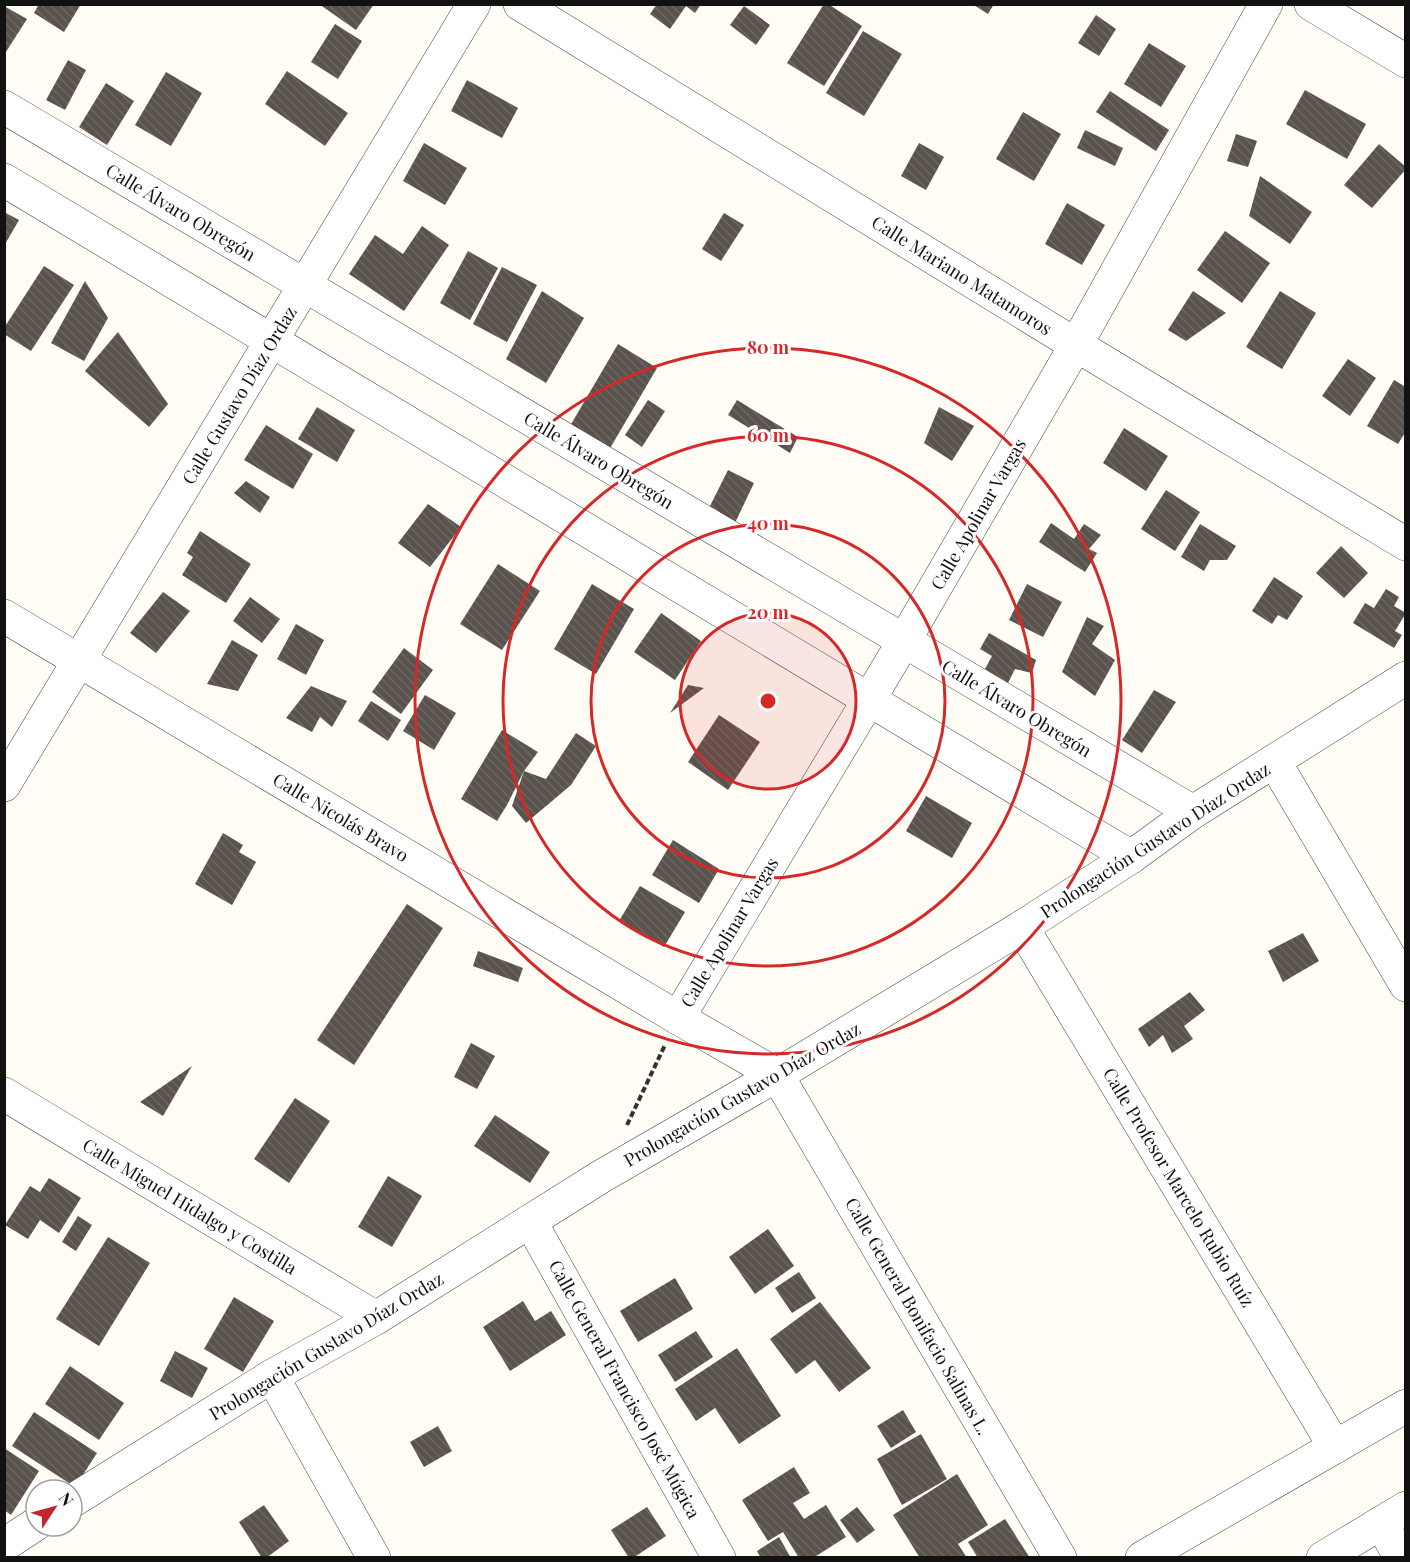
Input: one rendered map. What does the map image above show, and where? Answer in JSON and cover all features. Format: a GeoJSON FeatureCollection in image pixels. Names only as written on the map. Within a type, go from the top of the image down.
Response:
{"type":"FeatureCollection","features":[{"type":"Feature","properties":{"kind":"street","name":"Calle Gustavo Díaz Ordaz"},"geometry":{"type":"LineString","coordinates":[[4,785],[474,4]]}},
{"type":"Feature","properties":{"kind":"street","name":"Calle Mariano Matamoros"},"geometry":{"type":"LineString","coordinates":[[520,4],[1076,345],[1406,544]]}},
{"type":"Feature","properties":{"kind":"street","name":"Calle Apolinar Vargas"},"geometry":{"type":"LineString","coordinates":[[678,1017],[904,641],[1076,345],[1266,4]]}},
{"type":"Feature","properties":{"kind":"street"},"geometry":{"type":"LineString","coordinates":[[1311,4],[1406,61]]}},
{"type":"Feature","properties":{"kind":"street","name":"Calle Álvaro Obregón"},"geometry":{"type":"LineString","coordinates":[[4,107],[1193,812]]}},
{"type":"Feature","properties":{"kind":"street"},"geometry":{"type":"LineString","coordinates":[[4,180],[1131,857]]}},
{"type":"Feature","properties":{"kind":"street","name":"Calle Nicolás Bravo"},"geometry":{"type":"LineString","coordinates":[[4,616],[777,1075]]}},
{"type":"Feature","properties":{"kind":"street","name":"Prolongación Gustavo Díaz Ordaz"},"geometry":{"type":"LineString","coordinates":[[84,1494],[272,1376],[376,1318],[602,1176],[777,1075],[1022,927],[1131,857],[1193,812],[1406,678]]}},
{"type":"Feature","properties":{"kind":"street"},"geometry":{"type":"LineString","coordinates":[[1274,761],[1406,985]]}},
{"type":"Feature","properties":{"kind":"street","name":"Calle Profesor Marcelo Rubio Ruíz"},"geometry":{"type":"LineString","coordinates":[[1022,927],[1335,1447]]}},
{"type":"Feature","properties":{"kind":"street","name":"Calle General Bonifacio Salinas L."},"geometry":{"type":"LineString","coordinates":[[777,1075],[1060,1557]]}},
{"type":"Feature","properties":{"kind":"street","name":"Calle Miguel Hidalgo y Costilla"},"geometry":{"type":"LineString","coordinates":[[4,1094],[376,1318]]}},
{"type":"Feature","properties":{"kind":"street","name":"Calle General Francisco José Múgica"},"geometry":{"type":"LineString","coordinates":[[530,1221],[719,1557]]}},
{"type":"Feature","properties":{"kind":"street"},"geometry":{"type":"LineString","coordinates":[[272,1376],[374,1557]]}},
{"type":"Feature","properties":{"kind":"street"},"geometry":{"type":"LineString","coordinates":[[1142,1557],[1406,1406]]}},
{"type":"Feature","properties":{"kind":"street"},"geometry":{"type":"LineString","coordinates":[[1323,1557],[1393,1515],[1401,1557]]}},
{"type":"Feature","properties":{"kind":"path"},"geometry":{"type":"LineString","coordinates":[[622,1134],[678,1017]]}},
{"type":"Feature","properties":{"kind":"building"},"geometry":{"type":"Polygon","coordinates":[[[39,4],[81,4],[64,32],[34,13],[39,4]]]}},
{"type":"Feature","properties":{"kind":"building"},"geometry":{"type":"Polygon","coordinates":[[[319,4],[374,4],[356,30],[319,4]]]}},
{"type":"Feature","properties":{"kind":"building"},"geometry":{"type":"Polygon","coordinates":[[[657,4],[701,4],[695,13],[686,6],[670,29],[650,14],[657,4]]]}},
{"type":"Feature","properties":{"kind":"building"},"geometry":{"type":"Polygon","coordinates":[[[824,4],[828,4],[862,26],[824,86],[787,63],[824,4]]]}},
{"type":"Feature","properties":{"kind":"building"},"geometry":{"type":"Polygon","coordinates":[[[972,4],[994,4],[988,14],[972,4]]]}},
{"type":"Feature","properties":{"kind":"building"},"geometry":{"type":"Polygon","coordinates":[[[4,6],[27,19],[4,55],[4,6]]]}},
{"type":"Feature","properties":{"kind":"building"},"geometry":{"type":"Polygon","coordinates":[[[744,6],[770,25],[756,45],[730,25],[744,6]]]}},
{"type":"Feature","properties":{"kind":"building"},"geometry":{"type":"Polygon","coordinates":[[[1096,15],[1116,29],[1099,56],[1078,43],[1096,15]]]}},
{"type":"Feature","properties":{"kind":"building"},"geometry":{"type":"Polygon","coordinates":[[[335,24],[362,41],[338,79],[311,62],[335,24]]]}},
{"type":"Feature","properties":{"kind":"building"},"geometry":{"type":"Polygon","coordinates":[[[863,31],[902,54],[864,116],[826,93],[863,31]]]}},
{"type":"Feature","properties":{"kind":"building"},"geometry":{"type":"Polygon","coordinates":[[[1149,43],[1186,66],[1161,107],[1124,84],[1149,43]]]}},
{"type":"Feature","properties":{"kind":"building"},"geometry":{"type":"Polygon","coordinates":[[[68,60],[86,70],[65,110],[46,100],[68,60]]]}},
{"type":"Feature","properties":{"kind":"building"},"geometry":{"type":"Polygon","coordinates":[[[287,71],[348,113],[325,146],[265,104],[287,71]]]}},
{"type":"Feature","properties":{"kind":"building"},"geometry":{"type":"Polygon","coordinates":[[[166,72],[202,93],[171,146],[135,125],[166,72]]]}},
{"type":"Feature","properties":{"kind":"building"},"geometry":{"type":"Polygon","coordinates":[[[467,80],[518,108],[502,138],[451,111],[467,80]]]}},
{"type":"Feature","properties":{"kind":"building"},"geometry":{"type":"Polygon","coordinates":[[[106,83],[134,101],[107,145],[79,127],[106,83]]]}},
{"type":"Feature","properties":{"kind":"building"},"geometry":{"type":"Polygon","coordinates":[[[1305,90],[1366,124],[1347,159],[1286,124],[1305,90]]]}},
{"type":"Feature","properties":{"kind":"building"},"geometry":{"type":"Polygon","coordinates":[[[1110,91],[1169,130],[1156,151],[1096,112],[1110,91]]]}},
{"type":"Feature","properties":{"kind":"building"},"geometry":{"type":"Polygon","coordinates":[[[1023,112],[1061,134],[1034,181],[996,159],[1023,112]]]}},
{"type":"Feature","properties":{"kind":"building"},"geometry":{"type":"Polygon","coordinates":[[[1085,130],[1123,148],[1115,166],[1077,148],[1085,130]]]}},
{"type":"Feature","properties":{"kind":"building"},"geometry":{"type":"Polygon","coordinates":[[[1236,134],[1257,141],[1248,167],[1227,161],[1236,134]]]}},
{"type":"Feature","properties":{"kind":"building"},"geometry":{"type":"Polygon","coordinates":[[[424,143],[467,168],[445,205],[403,181],[424,143]]]}},
{"type":"Feature","properties":{"kind":"building"},"geometry":{"type":"Polygon","coordinates":[[[919,143],[944,157],[926,190],[901,176],[919,143]]]}},
{"type":"Feature","properties":{"kind":"building"},"geometry":{"type":"Polygon","coordinates":[[[1379,144],[1406,169],[1372,208],[1344,185],[1379,144]]]}},
{"type":"Feature","properties":{"kind":"building"},"geometry":{"type":"Polygon","coordinates":[[[1260,176],[1312,212],[1290,244],[1249,216],[1260,176]]]}},
{"type":"Feature","properties":{"kind":"building"},"geometry":{"type":"Polygon","coordinates":[[[1067,203],[1105,225],[1082,265],[1045,244],[1067,203]]]}},
{"type":"Feature","properties":{"kind":"building"},"geometry":{"type":"Polygon","coordinates":[[[4,212],[19,220],[4,246],[4,212]]]}},
{"type":"Feature","properties":{"kind":"building"},"geometry":{"type":"Polygon","coordinates":[[[724,213],[744,225],[721,261],[702,249],[724,213]]]}},
{"type":"Feature","properties":{"kind":"building"},"geometry":{"type":"Polygon","coordinates":[[[422,226],[449,245],[404,311],[349,274],[375,235],[403,254],[422,226]]]}},
{"type":"Feature","properties":{"kind":"building"},"geometry":{"type":"Polygon","coordinates":[[[1225,231],[1270,263],[1242,303],[1197,270],[1225,231]]]}},
{"type":"Feature","properties":{"kind":"building"},"geometry":{"type":"Polygon","coordinates":[[[468,251],[498,268],[470,320],[440,303],[468,251]]]}},
{"type":"Feature","properties":{"kind":"building"},"geometry":{"type":"Polygon","coordinates":[[[44,266],[74,285],[31,351],[4,334],[4,328],[44,266]]]}},
{"type":"Feature","properties":{"kind":"building"},"geometry":{"type":"Polygon","coordinates":[[[502,267],[537,285],[507,342],[473,324],[502,267]]]}},
{"type":"Feature","properties":{"kind":"building"},"geometry":{"type":"Polygon","coordinates":[[[85,281],[108,318],[84,361],[51,343],[85,281]]]}},
{"type":"Feature","properties":{"kind":"building"},"geometry":{"type":"Polygon","coordinates":[[[542,291],[584,318],[546,383],[506,359],[542,291]]]}},
{"type":"Feature","properties":{"kind":"building"},"geometry":{"type":"Polygon","coordinates":[[[1193,291],[1226,313],[1186,341],[1168,330],[1193,291]]]}},
{"type":"Feature","properties":{"kind":"building"},"geometry":{"type":"Polygon","coordinates":[[[1280,291],[1316,313],[1282,369],[1246,347],[1280,291]]]}},
{"type":"Feature","properties":{"kind":"building"},"geometry":{"type":"Polygon","coordinates":[[[118,332],[168,404],[149,427],[85,371],[118,332]]]}},
{"type":"Feature","properties":{"kind":"building"},"geometry":{"type":"Polygon","coordinates":[[[618,344],[657,368],[609,450],[570,426],[618,344]]]}},
{"type":"Feature","properties":{"kind":"building"},"geometry":{"type":"Polygon","coordinates":[[[1348,359],[1376,378],[1350,416],[1322,396],[1348,359]]]}},
{"type":"Feature","properties":{"kind":"building"},"geometry":{"type":"Polygon","coordinates":[[[1394,380],[1406,387],[1406,431],[1398,444],[1367,426],[1394,380]]]}},
{"type":"Feature","properties":{"kind":"building"},"geometry":{"type":"Polygon","coordinates":[[[648,400],[665,411],[642,447],[625,435],[648,400]]]}},
{"type":"Feature","properties":{"kind":"building"},"geometry":{"type":"Polygon","coordinates":[[[737,400],[798,437],[790,453],[728,415],[737,400]]]}},
{"type":"Feature","properties":{"kind":"building"},"geometry":{"type":"Polygon","coordinates":[[[317,407],[355,430],[337,462],[298,439],[317,407]]]}},
{"type":"Feature","properties":{"kind":"building"},"geometry":{"type":"Polygon","coordinates":[[[939,407],[974,426],[952,461],[924,443],[939,407]]]}},
{"type":"Feature","properties":{"kind":"building"},"geometry":{"type":"Polygon","coordinates":[[[266,425],[313,454],[293,489],[244,460],[266,425]]]}},
{"type":"Feature","properties":{"kind":"building"},"geometry":{"type":"Polygon","coordinates":[[[1124,428],[1168,456],[1146,491],[1103,463],[1124,428]]]}},
{"type":"Feature","properties":{"kind":"building"},"geometry":{"type":"Polygon","coordinates":[[[728,470],[754,483],[734,525],[707,512],[728,470]]]}},
{"type":"Feature","properties":{"kind":"building"},"geometry":{"type":"Polygon","coordinates":[[[246,481],[270,497],[260,513],[234,493],[246,481]]]}},
{"type":"Feature","properties":{"kind":"building"},"geometry":{"type":"Polygon","coordinates":[[[1166,490],[1200,512],[1175,551],[1141,529],[1166,490]]]}},
{"type":"Feature","properties":{"kind":"building"},"geometry":{"type":"Polygon","coordinates":[[[428,504],[461,527],[430,567],[398,543],[428,504]]]}},
{"type":"Feature","properties":{"kind":"building"},"geometry":{"type":"Polygon","coordinates":[[[1051,523],[1074,539],[1084,524],[1101,535],[1089,549],[1097,553],[1085,572],[1039,542],[1051,523]]]}},
{"type":"Feature","properties":{"kind":"building"},"geometry":{"type":"Polygon","coordinates":[[[1200,524],[1236,546],[1227,560],[1210,560],[1204,571],[1181,557],[1200,524]]]}},
{"type":"Feature","properties":{"kind":"building"},"geometry":{"type":"Polygon","coordinates":[[[200,531],[251,564],[226,603],[182,575],[193,557],[187,553],[200,531]]]}},
{"type":"Feature","properties":{"kind":"building"},"geometry":{"type":"Polygon","coordinates":[[[1341,546],[1368,573],[1344,598],[1316,573],[1341,546]]]}},
{"type":"Feature","properties":{"kind":"building"},"geometry":{"type":"Polygon","coordinates":[[[498,564],[540,591],[502,650],[460,624],[498,564]]]}},
{"type":"Feature","properties":{"kind":"building"},"geometry":{"type":"Polygon","coordinates":[[[1274,577],[1303,596],[1287,620],[1278,615],[1272,624],[1252,611],[1274,577]]]}},
{"type":"Feature","properties":{"kind":"building"},"geometry":{"type":"Polygon","coordinates":[[[592,584],[634,609],[596,674],[554,649],[592,584]]]}},
{"type":"Feature","properties":{"kind":"building"},"geometry":{"type":"Polygon","coordinates":[[[1027,584],[1062,602],[1043,637],[1009,620],[1027,584]]]}},
{"type":"Feature","properties":{"kind":"building"},"geometry":{"type":"Polygon","coordinates":[[[1386,589],[1399,597],[1394,606],[1406,613],[1395,631],[1402,635],[1394,648],[1353,623],[1365,603],[1374,608],[1386,589]]]}},
{"type":"Feature","properties":{"kind":"building"},"geometry":{"type":"Polygon","coordinates":[[[163,592],[190,611],[156,653],[130,633],[163,592]]]}},
{"type":"Feature","properties":{"kind":"building"},"geometry":{"type":"Polygon","coordinates":[[[250,597],[280,619],[262,643],[233,621],[250,597]]]}},
{"type":"Feature","properties":{"kind":"building"},"geometry":{"type":"Polygon","coordinates":[[[661,613],[701,641],[675,680],[634,652],[661,613]]]}},
{"type":"Feature","properties":{"kind":"building"},"geometry":{"type":"Polygon","coordinates":[[[1087,617],[1104,626],[1092,644],[1115,660],[1095,696],[1062,672],[1087,617]]]}},
{"type":"Feature","properties":{"kind":"building"},"geometry":{"type":"Polygon","coordinates":[[[296,624],[324,640],[306,675],[277,659],[296,624]]]}},
{"type":"Feature","properties":{"kind":"building"},"geometry":{"type":"Polygon","coordinates":[[[989,633],[1036,660],[1032,673],[1015,669],[1008,683],[985,669],[992,656],[980,649],[989,633]]]}},
{"type":"Feature","properties":{"kind":"building"},"geometry":{"type":"Polygon","coordinates":[[[232,640],[258,655],[238,691],[207,684],[232,640]]]}},
{"type":"Feature","properties":{"kind":"building"},"geometry":{"type":"Polygon","coordinates":[[[404,648],[433,670],[401,714],[372,692],[404,648]]]}},
{"type":"Feature","properties":{"kind":"building"},"geometry":{"type":"Polygon","coordinates":[[[688,685],[704,688],[670,713],[688,685]]]}},
{"type":"Feature","properties":{"kind":"building"},"geometry":{"type":"Polygon","coordinates":[[[311,686],[347,701],[332,727],[320,717],[312,732],[286,718],[311,686]]]}},
{"type":"Feature","properties":{"kind":"building"},"geometry":{"type":"Polygon","coordinates":[[[1154,690],[1176,702],[1142,753],[1122,740],[1154,690]]]}},
{"type":"Feature","properties":{"kind":"building"},"geometry":{"type":"Polygon","coordinates":[[[425,695],[456,713],[434,750],[403,731],[425,695]]]}},
{"type":"Feature","properties":{"kind":"building"},"geometry":{"type":"Polygon","coordinates":[[[371,701],[401,720],[388,741],[358,721],[371,701]]]}},
{"type":"Feature","properties":{"kind":"building"},"geometry":{"type":"Polygon","coordinates":[[[719,715],[760,742],[728,790],[688,762],[719,715]]]}},
{"type":"Feature","properties":{"kind":"building"},"geometry":{"type":"Polygon","coordinates":[[[502,730],[538,752],[524,771],[497,821],[461,799],[502,730]]]}},
{"type":"Feature","properties":{"kind":"building"},"geometry":{"type":"Polygon","coordinates":[[[576,733],[596,746],[571,785],[526,823],[512,806],[524,771],[546,779],[576,733]]]}},
{"type":"Feature","properties":{"kind":"building"},"geometry":{"type":"Polygon","coordinates":[[[926,796],[972,823],[952,858],[906,831],[926,796]]]}},
{"type":"Feature","properties":{"kind":"building"},"geometry":{"type":"Polygon","coordinates":[[[223,833],[243,845],[239,852],[256,862],[232,905],[195,884],[223,833]]]}},
{"type":"Feature","properties":{"kind":"building"},"geometry":{"type":"Polygon","coordinates":[[[673,840],[719,869],[699,903],[652,875],[673,840]]]}},
{"type":"Feature","properties":{"kind":"building"},"geometry":{"type":"Polygon","coordinates":[[[640,886],[685,912],[664,947],[619,921],[640,886]]]}},
{"type":"Feature","properties":{"kind":"building"},"geometry":{"type":"Polygon","coordinates":[[[407,904],[443,928],[354,1065],[317,1040],[407,904]]]}},
{"type":"Feature","properties":{"kind":"building"},"geometry":{"type":"Polygon","coordinates":[[[1303,933],[1319,961],[1283,982],[1268,951],[1303,933]]]}},
{"type":"Feature","properties":{"kind":"building"},"geometry":{"type":"Polygon","coordinates":[[[478,951],[523,968],[518,982],[473,966],[478,951]]]}},
{"type":"Feature","properties":{"kind":"building"},"geometry":{"type":"Polygon","coordinates":[[[1190,992],[1205,1010],[1184,1026],[1193,1039],[1172,1053],[1163,1035],[1149,1047],[1138,1029],[1190,992]]]}},
{"type":"Feature","properties":{"kind":"building"},"geometry":{"type":"Polygon","coordinates":[[[471,1043],[495,1056],[477,1089],[454,1077],[471,1043]]]}},
{"type":"Feature","properties":{"kind":"building"},"geometry":{"type":"Polygon","coordinates":[[[192,1066],[163,1116],[140,1102],[192,1066]]]}},
{"type":"Feature","properties":{"kind":"building"},"geometry":{"type":"Polygon","coordinates":[[[295,1098],[330,1121],[289,1183],[254,1159],[295,1098]]]}},
{"type":"Feature","properties":{"kind":"building"},"geometry":{"type":"Polygon","coordinates":[[[495,1115],[550,1152],[530,1183],[474,1146],[495,1115]]]}},
{"type":"Feature","properties":{"kind":"building"},"geometry":{"type":"Polygon","coordinates":[[[388,1176],[422,1196],[392,1247],[358,1227],[388,1176]]]}},
{"type":"Feature","properties":{"kind":"building"},"geometry":{"type":"Polygon","coordinates":[[[49,1178],[81,1198],[59,1233],[40,1220],[28,1239],[5,1225],[30,1186],[40,1192],[49,1178]]]}},
{"type":"Feature","properties":{"kind":"building"},"geometry":{"type":"Polygon","coordinates":[[[78,1216],[92,1225],[76,1251],[62,1242],[78,1216]]]}},
{"type":"Feature","properties":{"kind":"building"},"geometry":{"type":"Polygon","coordinates":[[[768,1229],[794,1266],[755,1294],[729,1257],[768,1229]]]}},
{"type":"Feature","properties":{"kind":"building"},"geometry":{"type":"Polygon","coordinates":[[[108,1237],[150,1263],[99,1346],[56,1319],[108,1237]]]}},
{"type":"Feature","properties":{"kind":"building"},"geometry":{"type":"Polygon","coordinates":[[[799,1272],[816,1298],[792,1313],[775,1288],[799,1272]]]}},
{"type":"Feature","properties":{"kind":"building"},"geometry":{"type":"Polygon","coordinates":[[[675,1278],[693,1309],[638,1342],[620,1311],[675,1278]]]}},
{"type":"Feature","properties":{"kind":"building"},"geometry":{"type":"Polygon","coordinates":[[[234,1297],[274,1321],[243,1372],[204,1349],[234,1297]]]}},
{"type":"Feature","properties":{"kind":"building"},"geometry":{"type":"Polygon","coordinates":[[[523,1301],[535,1321],[551,1311],[566,1335],[510,1371],[483,1327],[523,1301]]]}},
{"type":"Feature","properties":{"kind":"building"},"geometry":{"type":"Polygon","coordinates":[[[820,1302],[871,1368],[839,1392],[815,1360],[796,1374],[770,1339],[820,1302]]]}},
{"type":"Feature","properties":{"kind":"building"},"geometry":{"type":"Polygon","coordinates":[[[696,1331],[713,1357],[675,1382],[658,1355],[696,1331]]]}},
{"type":"Feature","properties":{"kind":"building"},"geometry":{"type":"Polygon","coordinates":[[[737,1348],[781,1416],[739,1444],[715,1408],[696,1421],[675,1389],[737,1348]]]}},
{"type":"Feature","properties":{"kind":"building"},"geometry":{"type":"Polygon","coordinates":[[[175,1351],[208,1368],[192,1398],[160,1381],[175,1351]]]}},
{"type":"Feature","properties":{"kind":"building"},"geometry":{"type":"Polygon","coordinates":[[[70,1366],[124,1403],[99,1440],[45,1404],[70,1366]]]}},
{"type":"Feature","properties":{"kind":"building"},"geometry":{"type":"Polygon","coordinates":[[[903,1410],[916,1432],[891,1448],[877,1426],[903,1410]]]}},
{"type":"Feature","properties":{"kind":"building"},"geometry":{"type":"Polygon","coordinates":[[[34,1412],[97,1453],[81,1478],[61,1478],[12,1446],[34,1412]]]}},
{"type":"Feature","properties":{"kind":"building"},"geometry":{"type":"Polygon","coordinates":[[[438,1426],[452,1451],[424,1467],[410,1442],[438,1426]]]}},
{"type":"Feature","properties":{"kind":"building"},"geometry":{"type":"Polygon","coordinates":[[[921,1434],[947,1479],[902,1505],[877,1459],[921,1434]]]}},
{"type":"Feature","properties":{"kind":"building"},"geometry":{"type":"Polygon","coordinates":[[[4,1448],[39,1471],[35,1478],[24,1478],[24,1495],[11,1515],[4,1510],[4,1448]]]}},
{"type":"Feature","properties":{"kind":"building"},"geometry":{"type":"Polygon","coordinates":[[[794,1467],[810,1493],[793,1503],[804,1519],[826,1505],[846,1537],[813,1558],[799,1558],[783,1532],[768,1541],[742,1500],[794,1467]]]}},
{"type":"Feature","properties":{"kind":"building"},"geometry":{"type":"Polygon","coordinates":[[[957,1474],[988,1525],[958,1544],[967,1558],[920,1558],[893,1515],[957,1474]]]}},
{"type":"Feature","properties":{"kind":"building"},"geometry":{"type":"Polygon","coordinates":[[[264,1505],[289,1541],[266,1558],[262,1558],[239,1522],[264,1505]]]}},
{"type":"Feature","properties":{"kind":"building"},"geometry":{"type":"Polygon","coordinates":[[[647,1507],[666,1536],[633,1558],[629,1558],[611,1530],[647,1507]]]}},
{"type":"Feature","properties":{"kind":"building"},"geometry":{"type":"Polygon","coordinates":[[[857,1507],[875,1530],[857,1543],[840,1520],[857,1507]]]}},
{"type":"Feature","properties":{"kind":"building"},"geometry":{"type":"Polygon","coordinates":[[[1005,1519],[1030,1558],[978,1558],[968,1542],[1005,1519]]]}},
{"type":"Feature","properties":{"kind":"building"},"geometry":{"type":"Polygon","coordinates":[[[779,1537],[791,1558],[761,1558],[757,1551],[779,1537]]]}}]}
